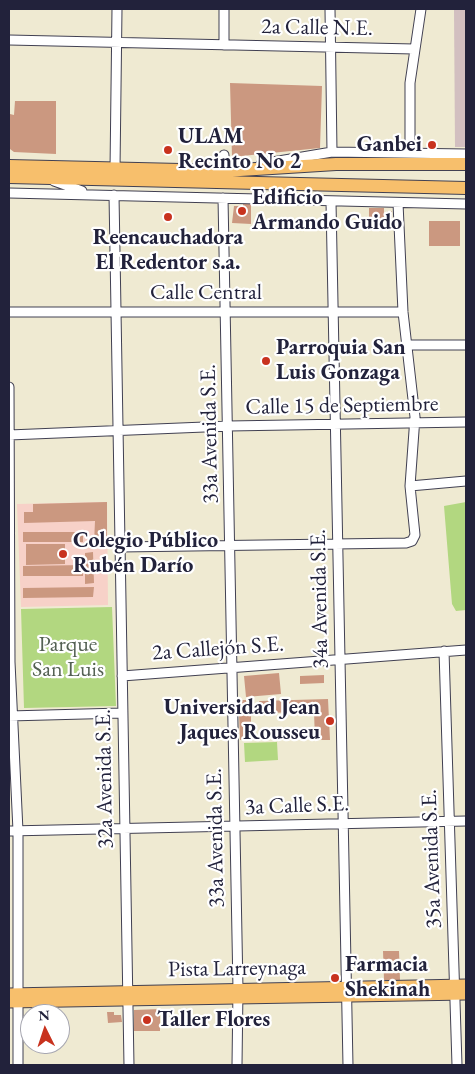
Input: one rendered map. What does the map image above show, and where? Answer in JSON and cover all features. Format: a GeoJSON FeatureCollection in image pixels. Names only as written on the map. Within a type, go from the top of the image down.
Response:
{"type":"FeatureCollection","features":[{"type":"Feature","properties":{"kind":"highway"},"geometry":{"type":"LineString","coordinates":[[9,166],[224,171],[336,164],[466,164]]}},
{"type":"Feature","properties":{"kind":"highway"},"geometry":{"type":"LineString","coordinates":[[9,177],[466,188]]}},
{"type":"Feature","properties":{"kind":"main road","name":"Pista Larreynaga"},"geometry":{"type":"LineString","coordinates":[[13,998],[461,989]]}},
{"type":"Feature","properties":{"kind":"street"},"geometry":{"type":"LineString","coordinates":[[115,169],[117,9]]}},
{"type":"Feature","properties":{"kind":"street"},"geometry":{"type":"LineString","coordinates":[[224,9],[224,44]]}},
{"type":"Feature","properties":{"kind":"street"},"geometry":{"type":"LineString","coordinates":[[330,9],[332,152]]}},
{"type":"Feature","properties":{"kind":"street"},"geometry":{"type":"LineString","coordinates":[[410,153],[410,83],[421,9]]}},
{"type":"Feature","properties":{"kind":"street","name":"2a Calle N.E."},"geometry":{"type":"LineString","coordinates":[[9,40],[414,49]]}},
{"type":"Feature","properties":{"kind":"street"},"geometry":{"type":"LineString","coordinates":[[224,155],[224,171],[332,152],[466,154]]}},
{"type":"Feature","properties":{"kind":"street"},"geometry":{"type":"LineString","coordinates":[[47,178],[89,194]]}},
{"type":"Feature","properties":{"kind":"street"},"geometry":{"type":"LineString","coordinates":[[9,193],[466,204]]}},
{"type":"Feature","properties":{"kind":"street","name":"32a Avenida S.E."},"geometry":{"type":"LineString","coordinates":[[114,195],[114,312],[130,1065]]}},
{"type":"Feature","properties":{"kind":"street","name":"33a Avenida S.E."},"geometry":{"type":"LineString","coordinates":[[223,198],[229,426],[238,994],[237,1065]]}},
{"type":"Feature","properties":{"kind":"street","name":"34a Avenida S.E."},"geometry":{"type":"LineString","coordinates":[[332,202],[342,824],[348,992],[348,1065]]}},
{"type":"Feature","properties":{"kind":"street"},"geometry":{"type":"LineString","coordinates":[[120,547],[338,546],[406,543],[412,541],[415,534],[410,486],[414,424],[403,312],[398,203]]}},
{"type":"Feature","properties":{"kind":"street","name":"Calle Central"},"geometry":{"type":"LineString","coordinates":[[9,312],[403,312]]}},
{"type":"Feature","properties":{"kind":"street"},"geometry":{"type":"LineString","coordinates":[[407,346],[466,344]]}},
{"type":"Feature","properties":{"kind":"street"},"geometry":{"type":"LineString","coordinates":[[9,387],[11,716],[14,831],[13,998],[18,1065]]}},
{"type":"Feature","properties":{"kind":"street","name":"Calle 15 de Septiembre"},"geometry":{"type":"LineString","coordinates":[[9,435],[229,426],[466,422]]}},
{"type":"Feature","properties":{"kind":"street"},"geometry":{"type":"LineString","coordinates":[[410,486],[466,481]]}},
{"type":"Feature","properties":{"kind":"street","name":"2a Callejón S.E."},"geometry":{"type":"LineString","coordinates":[[122,676],[466,650]]}},
{"type":"Feature","properties":{"kind":"street","name":"35a Avenida S.E."},"geometry":{"type":"LineString","coordinates":[[444,651],[450,822],[461,989],[457,1065]]}},
{"type":"Feature","properties":{"kind":"street"},"geometry":{"type":"LineString","coordinates":[[11,716],[122,713]]}},
{"type":"Feature","properties":{"kind":"street","name":"3a Calle S.E."},"geometry":{"type":"LineString","coordinates":[[14,831],[466,822]]}},
{"type":"Feature","properties":{"kind":"shaded area"},"geometry":{"type":"Polygon","coordinates":[[[454,9],[466,9],[466,147],[455,147],[454,9]]]}},
{"type":"Feature","properties":{"kind":"shaded area","name":"Colegio Público Rubén Darío"},"geometry":{"type":"Polygon","coordinates":[[[107,502],[108,605],[21,607],[17,504],[107,502]]]}},
{"type":"Feature","properties":{"kind":"green space"},"geometry":{"type":"Polygon","coordinates":[[[466,502],[466,610],[456,611],[452,604],[444,506],[466,502]]]}},
{"type":"Feature","properties":{"kind":"green space","name":"Parque San Luis"},"geometry":{"type":"Polygon","coordinates":[[[112,607],[116,706],[24,708],[21,609],[112,607]]]}},
{"type":"Feature","properties":{"kind":"green space"},"geometry":{"type":"Polygon","coordinates":[[[277,742],[278,760],[245,762],[244,743],[277,742]]]}},
{"type":"Feature","properties":{"kind":"building"},"geometry":{"type":"Polygon","coordinates":[[[230,83],[322,86],[320,148],[232,157],[230,83]]]}},
{"type":"Feature","properties":{"kind":"building"},"geometry":{"type":"Polygon","coordinates":[[[15,101],[56,101],[56,154],[14,152],[10,149],[10,114],[14,115],[15,101]]]}},
{"type":"Feature","properties":{"kind":"building","name":"Edificio Armando Guido"},"geometry":{"type":"Polygon","coordinates":[[[251,201],[251,224],[232,223],[234,206],[243,206],[243,204],[230,204],[251,201]]]}},
{"type":"Feature","properties":{"kind":"building"},"geometry":{"type":"Polygon","coordinates":[[[369,208],[384,208],[384,227],[369,226],[369,208]]]}},
{"type":"Feature","properties":{"kind":"building"},"geometry":{"type":"Polygon","coordinates":[[[387,211],[392,211],[392,226],[387,226],[387,211]]]}},
{"type":"Feature","properties":{"kind":"building"},"geometry":{"type":"Polygon","coordinates":[[[429,221],[460,221],[460,246],[429,246],[429,221]]]}},
{"type":"Feature","properties":{"kind":"building"},"geometry":{"type":"Polygon","coordinates":[[[107,502],[107,543],[94,543],[95,521],[24,523],[24,512],[33,512],[33,504],[107,502]]]}},
{"type":"Feature","properties":{"kind":"building"},"geometry":{"type":"Polygon","coordinates":[[[23,532],[83,532],[83,542],[23,542],[23,532]]]}},
{"type":"Feature","properties":{"kind":"building"},"geometry":{"type":"Polygon","coordinates":[[[26,544],[65,544],[65,564],[26,565],[26,544]]]}},
{"type":"Feature","properties":{"kind":"building"},"geometry":{"type":"Polygon","coordinates":[[[93,552],[94,583],[85,584],[85,553],[93,552]]]}},
{"type":"Feature","properties":{"kind":"building"},"geometry":{"type":"Polygon","coordinates":[[[83,565],[83,576],[23,576],[23,566],[83,565]]]}},
{"type":"Feature","properties":{"kind":"building"},"geometry":{"type":"Polygon","coordinates":[[[94,587],[93,597],[23,598],[23,588],[94,587]]]}},
{"type":"Feature","properties":{"kind":"building"},"geometry":{"type":"Polygon","coordinates":[[[279,673],[281,694],[246,697],[244,676],[279,673]]]}},
{"type":"Feature","properties":{"kind":"building"},"geometry":{"type":"Polygon","coordinates":[[[324,675],[324,683],[300,684],[300,676],[324,675]]]}},
{"type":"Feature","properties":{"kind":"building"},"geometry":{"type":"Polygon","coordinates":[[[328,699],[330,740],[315,740],[314,712],[259,713],[259,701],[328,699]]]}},
{"type":"Feature","properties":{"kind":"building"},"geometry":{"type":"Polygon","coordinates":[[[240,700],[246,700],[247,712],[240,712],[240,700]]]}},
{"type":"Feature","properties":{"kind":"building"},"geometry":{"type":"Polygon","coordinates":[[[251,713],[251,738],[240,740],[239,714],[251,713]]]}},
{"type":"Feature","properties":{"kind":"building"},"geometry":{"type":"Polygon","coordinates":[[[383,951],[399,951],[400,980],[384,980],[383,951]]]}},
{"type":"Feature","properties":{"kind":"building","name":"Farmacia Shekinah"},"geometry":{"type":"Polygon","coordinates":[[[339,975],[338,983],[331,983],[331,976],[339,975]]]}},
{"type":"Feature","properties":{"kind":"building","name":"Taller Flores"},"geometry":{"type":"Polygon","coordinates":[[[160,1009],[160,1031],[134,1031],[134,1010],[160,1009]]]}},
{"type":"Feature","properties":{"kind":"building"},"geometry":{"type":"Polygon","coordinates":[[[107,1012],[121,1015],[122,1022],[108,1023],[107,1012]]]}},
{"type":"Feature","properties":{"kind":"place","name":"Ganbei"},"geometry":{"type":"Point","coordinates":[432,145]}},
{"type":"Feature","properties":{"kind":"place","name":"ULAM Recinto No 2"},"geometry":{"type":"Point","coordinates":[168,150]}},
{"type":"Feature","properties":{"kind":"place","name":"Edificio Armando Guido"},"geometry":{"type":"Point","coordinates":[242,211]}},
{"type":"Feature","properties":{"kind":"place","name":"Reencauchadora El Redentor s.a."},"geometry":{"type":"Point","coordinates":[168,217]}},
{"type":"Feature","properties":{"kind":"place","name":"Parroquia San Luis Gonzaga"},"geometry":{"type":"Point","coordinates":[266,361]}},
{"type":"Feature","properties":{"kind":"place","name":"Colegio Público Rubén Darío"},"geometry":{"type":"Point","coordinates":[63,554]}},
{"type":"Feature","properties":{"kind":"place","name":"Universidad Jean Jaques Rousseu"},"geometry":{"type":"Point","coordinates":[330,721]}},
{"type":"Feature","properties":{"kind":"place","name":"Farmacia Shekinah"},"geometry":{"type":"Point","coordinates":[335,978]}},
{"type":"Feature","properties":{"kind":"place","name":"Taller Flores"},"geometry":{"type":"Point","coordinates":[147,1020]}}]}
